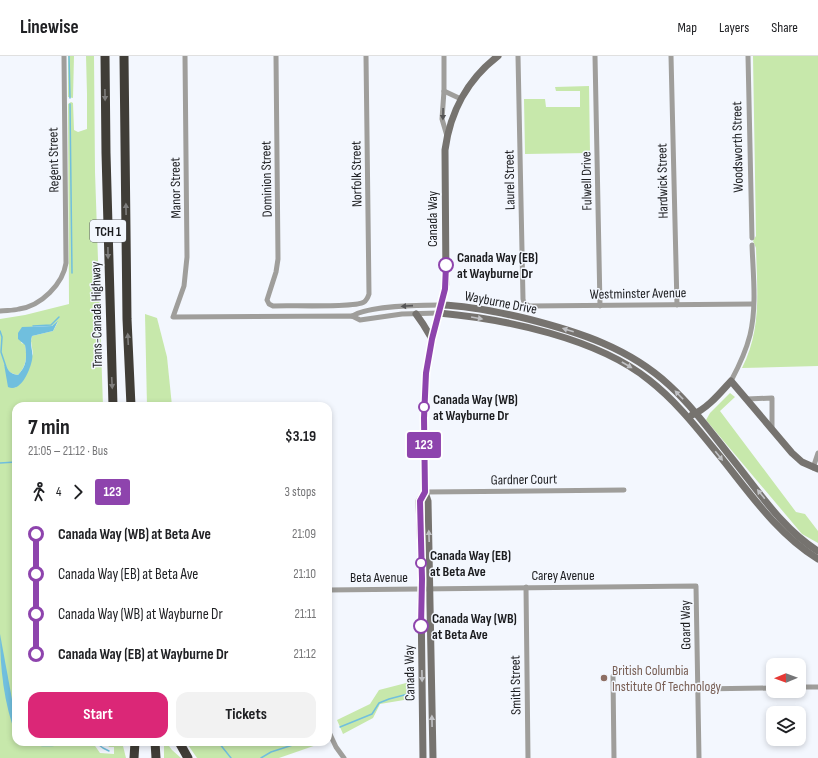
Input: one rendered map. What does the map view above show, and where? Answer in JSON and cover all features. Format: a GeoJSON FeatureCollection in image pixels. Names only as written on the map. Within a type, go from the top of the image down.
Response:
{"type":"FeatureCollection","features":[{"type":"Feature","properties":{"kind":"highway","name":"Trans-Canada Highway"},"geometry":{"type":"LineString","coordinates":[[105,56],[106,153],[113,402]]}},
{"type":"Feature","properties":{"kind":"highway","name":"TCH 1"},"geometry":{"type":"LineString","coordinates":[[124,56],[127,319],[131,402]]}},
{"type":"Feature","properties":{"kind":"highway"},"geometry":{"type":"LineString","coordinates":[[134,758],[136,746]]}},
{"type":"Feature","properties":{"kind":"highway"},"geometry":{"type":"LineString","coordinates":[[136,746],[137,758]]}},
{"type":"Feature","properties":{"kind":"highway"},"geometry":{"type":"LineString","coordinates":[[155,746],[156,758]]}},
{"type":"Feature","properties":{"kind":"highway"},"geometry":{"type":"LineString","coordinates":[[181,746],[188,758]]}},
{"type":"Feature","properties":{"kind":"street","name":"Regent Street"},"geometry":{"type":"LineString","coordinates":[[0,311],[20,309],[38,302],[45,297],[65,271],[64,56]]}},
{"type":"Feature","properties":{"kind":"street","name":"Manor Street"},"geometry":{"type":"LineString","coordinates":[[173,317],[182,292],[187,257],[185,56]]}},
{"type":"Feature","properties":{"kind":"street","name":"Dominion Street"},"geometry":{"type":"LineString","coordinates":[[276,56],[278,259],[276,272],[267,300],[269,304],[273,306],[348,304],[364,302],[369,296],[370,291]]}},
{"type":"Feature","properties":{"kind":"street","name":"Norfolk Street"},"geometry":{"type":"LineString","coordinates":[[366,56],[370,291]]}},
{"type":"Feature","properties":{"kind":"street"},"geometry":{"type":"LineString","coordinates":[[444,56],[442,119],[447,137]]}},
{"type":"Feature","properties":{"kind":"street","name":"Canada Way"},"geometry":{"type":"LineString","coordinates":[[433,758],[428,500],[425,492],[424,395],[432,339],[446,284],[445,163],[447,137],[451,121],[461,99],[473,79],[487,64],[498,56]]}},
{"type":"Feature","properties":{"kind":"street","name":"Laurel Street"},"geometry":{"type":"LineString","coordinates":[[518,56],[524,303]]}},
{"type":"Feature","properties":{"kind":"street","name":"Fulwell Drive"},"geometry":{"type":"LineString","coordinates":[[595,56],[600,306]]}},
{"type":"Feature","properties":{"kind":"street","name":"Hardwick Street"},"geometry":{"type":"LineString","coordinates":[[671,56],[676,305]]}},
{"type":"Feature","properties":{"kind":"street","name":"Woodsworth Street"},"geometry":{"type":"LineString","coordinates":[[748,56],[752,238]]}},
{"type":"Feature","properties":{"kind":"street"},"geometry":{"type":"LineString","coordinates":[[444,91],[461,99]]}},
{"type":"Feature","properties":{"kind":"street"},"geometry":{"type":"LineString","coordinates":[[688,417],[696,413],[718,395],[731,381],[744,355],[752,326],[752,245]]}},
{"type":"Feature","properties":{"kind":"street","name":"Westminster Avenue"},"geometry":{"type":"LineString","coordinates":[[524,303],[529,306],[753,304]]}},
{"type":"Feature","properties":{"kind":"street","name":"Wayburne Drive"},"geometry":{"type":"LineString","coordinates":[[352,316],[359,312],[408,306],[441,305],[484,310],[526,319],[586,336],[617,349],[644,365],[669,385],[696,413],[798,545],[818,559]]}},
{"type":"Feature","properties":{"kind":"street","name":"Wayburne Drive"},"geometry":{"type":"LineString","coordinates":[[173,317],[352,316],[360,320],[439,313],[477,318],[534,330],[594,348],[612,356],[648,379],[671,399],[688,417],[752,496],[783,527],[818,551]]}},
{"type":"Feature","properties":{"kind":"street"},"geometry":{"type":"LineString","coordinates":[[416,314],[432,339]]}},
{"type":"Feature","properties":{"kind":"street"},"geometry":{"type":"LineString","coordinates":[[612,356],[617,349]]}},
{"type":"Feature","properties":{"kind":"street"},"geometry":{"type":"LineString","coordinates":[[731,381],[796,458],[816,468],[818,453]]}},
{"type":"Feature","properties":{"kind":"street"},"geometry":{"type":"LineString","coordinates":[[747,399],[772,398],[772,430]]}},
{"type":"Feature","properties":{"kind":"street","name":"Gardner Court"},"geometry":{"type":"LineString","coordinates":[[425,492],[624,490]]}},
{"type":"Feature","properties":{"kind":"street","name":"Canada Way"},"geometry":{"type":"LineString","coordinates":[[424,758],[420,501],[425,492]]}},
{"type":"Feature","properties":{"kind":"street","name":"Carey Avenue"},"geometry":{"type":"LineString","coordinates":[[430,589],[696,586]]}},
{"type":"Feature","properties":{"kind":"street","name":"Goard Way"},"geometry":{"type":"LineString","coordinates":[[696,586],[699,758]]}},
{"type":"Feature","properties":{"kind":"street","name":"Smith Street"},"geometry":{"type":"LineString","coordinates":[[526,587],[528,758]]}},
{"type":"Feature","properties":{"kind":"street","name":"Beta Avenue"},"geometry":{"type":"LineString","coordinates":[[332,590],[430,589]]}},
{"type":"Feature","properties":{"kind":"street"},"geometry":{"type":"LineString","coordinates":[[612,676],[614,758]]}},
{"type":"Feature","properties":{"kind":"street"},"geometry":{"type":"LineString","coordinates":[[806,687],[818,687]]}},
{"type":"Feature","properties":{"kind":"street"},"geometry":{"type":"LineString","coordinates":[[698,688],[766,688]]}},
{"type":"Feature","properties":{"kind":"street"},"geometry":{"type":"LineString","coordinates":[[332,738],[344,758]]}},
{"type":"Feature","properties":{"kind":"green space"},"geometry":{"type":"Polygon","coordinates":[[[68,56],[74,56],[73,98],[68,97],[68,56]]]}},
{"type":"Feature","properties":{"kind":"green space"},"geometry":{"type":"Polygon","coordinates":[[[86,56],[94,56],[95,172],[103,402],[12,402],[12,746],[95,746],[100,753],[114,754],[114,747],[108,746],[123,746],[126,758],[0,758],[0,319],[25,315],[69,304],[68,104],[71,102],[73,103],[74,130],[78,132],[87,129],[86,56]],[[58,322],[52,326],[33,326],[21,343],[25,344],[26,357],[25,364],[18,375],[10,372],[4,365],[15,388],[33,354],[31,341],[32,336],[53,331],[58,322]]]}},
{"type":"Feature","properties":{"kind":"green space"},"geometry":{"type":"Polygon","coordinates":[[[753,56],[818,56],[818,366],[742,368],[753,339],[757,309],[756,248],[753,241],[756,236],[753,56]]]}},
{"type":"Feature","properties":{"kind":"green space"},"geometry":{"type":"Polygon","coordinates":[[[589,86],[590,153],[525,154],[524,99],[545,99],[546,107],[580,107],[580,91],[556,91],[555,87],[589,86]]]}},
{"type":"Feature","properties":{"kind":"green space"},"geometry":{"type":"Polygon","coordinates":[[[145,314],[157,318],[167,357],[172,402],[147,402],[145,314]]]}},
{"type":"Feature","properties":{"kind":"green space"},"geometry":{"type":"Polygon","coordinates":[[[730,393],[735,397],[720,411],[796,512],[805,514],[818,531],[818,543],[802,534],[706,420],[710,413],[730,393]]]}},
{"type":"Feature","properties":{"kind":"green space"},"geometry":{"type":"Polygon","coordinates":[[[410,682],[410,699],[380,704],[373,718],[343,734],[337,720],[370,704],[379,690],[410,682]]]}},
{"type":"Feature","properties":{"kind":"green space"},"geometry":{"type":"Polygon","coordinates":[[[164,746],[169,746],[181,758],[164,758],[164,746]]]}},
{"type":"Feature","properties":{"kind":"green space"},"geometry":{"type":"Polygon","coordinates":[[[189,746],[314,746],[279,758],[197,758],[189,746]]]}},
{"type":"Feature","properties":{"kind":"water"},"geometry":{"type":"Polygon","coordinates":[[[58,321],[53,331],[32,336],[32,357],[27,375],[17,387],[8,387],[4,364],[11,373],[18,375],[26,361],[25,345],[18,339],[18,333],[22,327],[52,326],[58,321]]]}},
{"type":"Feature","properties":{"kind":"water"},"geometry":{"type":"Polygon","coordinates":[[[0,634],[12,699],[12,723],[8,711],[1,660],[0,634]]]}},
{"type":"Feature","properties":{"kind":"waterway"},"geometry":{"type":"LineString","coordinates":[[69,56],[70,98]]}},
{"type":"Feature","properties":{"kind":"waterway"},"geometry":{"type":"LineString","coordinates":[[70,104],[72,273]]}},
{"type":"Feature","properties":{"kind":"waterway"},"geometry":{"type":"LineString","coordinates":[[33,326],[51,325],[59,317]]}},
{"type":"Feature","properties":{"kind":"waterway"},"geometry":{"type":"LineString","coordinates":[[0,331],[2,337],[1,352],[7,370]]}},
{"type":"Feature","properties":{"kind":"waterway"},"geometry":{"type":"LineString","coordinates":[[0,463],[12,462]]}},
{"type":"Feature","properties":{"kind":"waterway"},"geometry":{"type":"LineString","coordinates":[[340,727],[372,714],[379,703],[408,694]]}},
{"type":"Feature","properties":{"kind":"waterway"},"geometry":{"type":"LineString","coordinates":[[100,746],[109,751]]}},
{"type":"Feature","properties":{"kind":"waterway"},"geometry":{"type":"LineString","coordinates":[[221,746],[231,758]]}},
{"type":"Feature","properties":{"kind":"waterway"},"geometry":{"type":"LineString","coordinates":[[261,758],[271,752],[290,746]]}},
{"type":"Feature","properties":{"kind":"bus line","name":"123"},"geometry":{"type":"LineString","coordinates":[[421,626],[422,579],[420,501],[425,492],[424,395],[432,339],[446,284],[446,265]]}},
{"type":"Feature","properties":{"kind":"place","name":"Canada Way (EB) at Wayburne Dr"},"geometry":{"type":"Point","coordinates":[446,265]}},
{"type":"Feature","properties":{"kind":"place","name":"Canada Way (WB) at Wayburne Dr"},"geometry":{"type":"Point","coordinates":[424,407]}},
{"type":"Feature","properties":{"kind":"place","name":"Canada Way (EB) at Beta Ave"},"geometry":{"type":"Point","coordinates":[421,563]}},
{"type":"Feature","properties":{"kind":"place","name":"Canada Way (WB) at Beta Ave"},"geometry":{"type":"Point","coordinates":[421,626]}},
{"type":"Feature","properties":{"kind":"place","name":"British Columbia Institute Of Technology"},"geometry":{"type":"Point","coordinates":[604,678]}}]}
